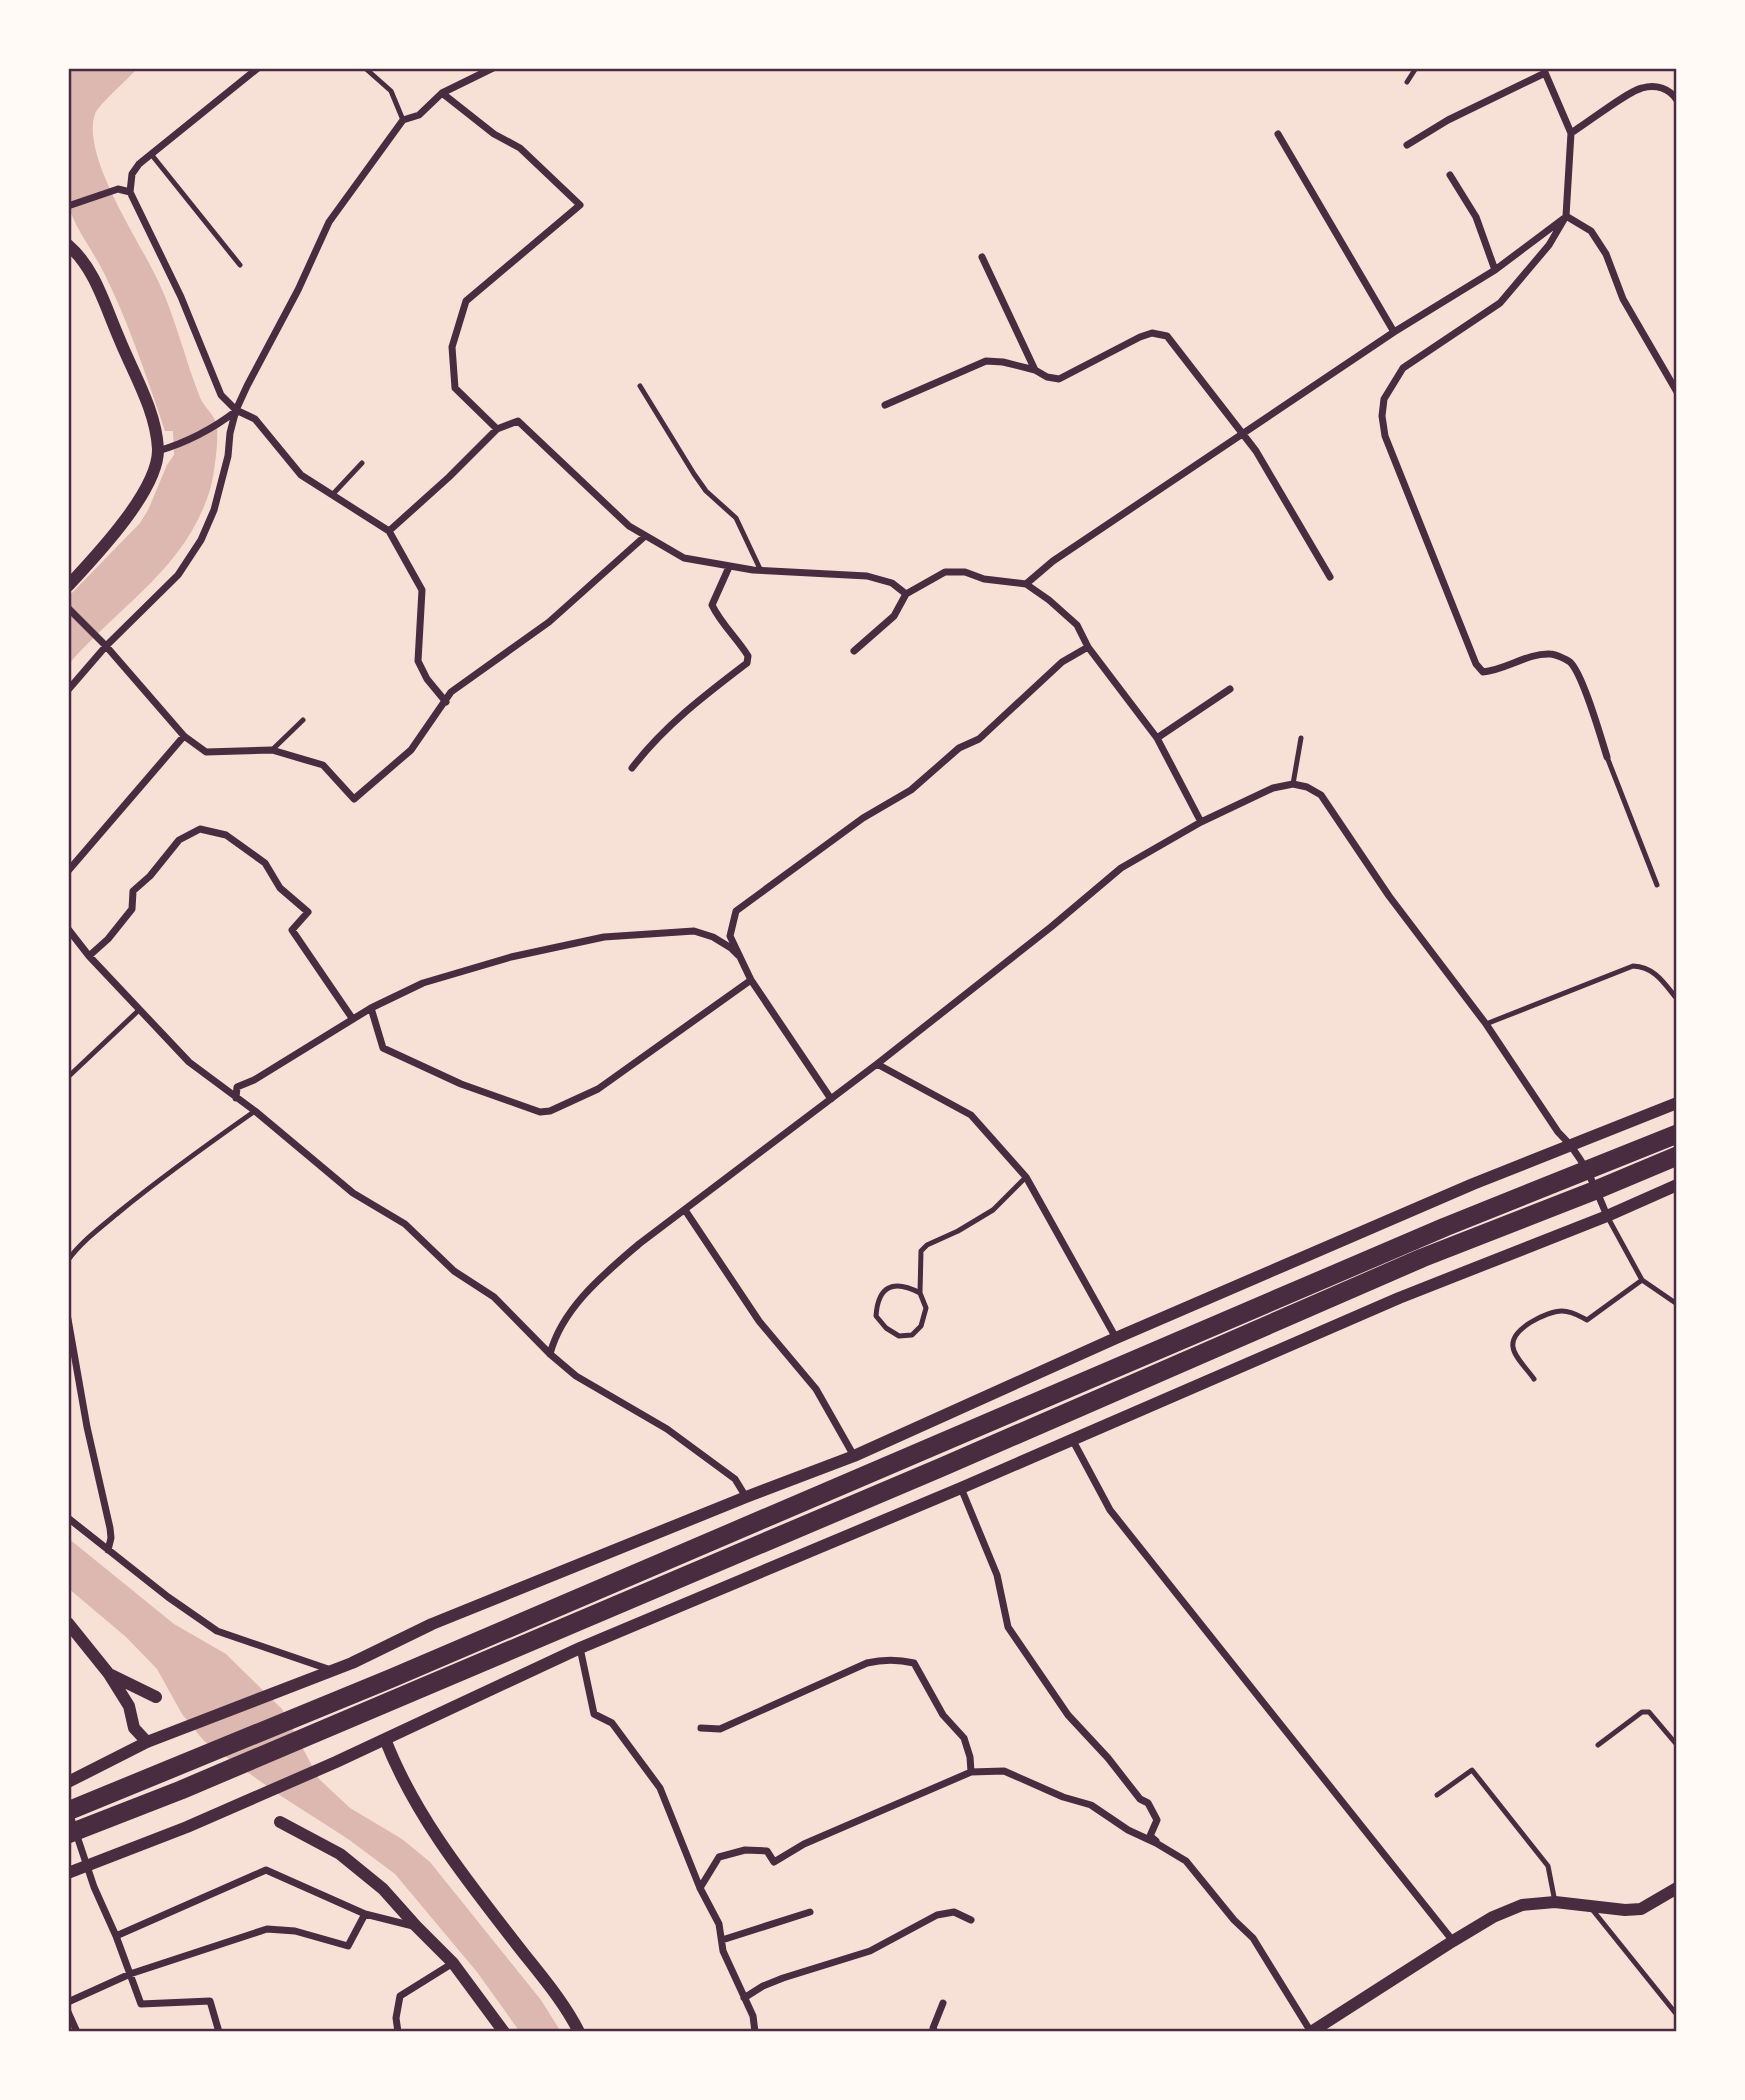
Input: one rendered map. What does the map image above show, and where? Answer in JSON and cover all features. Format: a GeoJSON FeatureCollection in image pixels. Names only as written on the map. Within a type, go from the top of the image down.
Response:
{"type":"FeatureCollection","features":[{"type":"Feature","properties":{"kind":"highway"},"geometry":{"type":"LineString","coordinates":[[68,1810],[365,1689],[1445,1227],[1677,1134]]}},
{"type":"Feature","properties":{"kind":"highway"},"geometry":{"type":"LineString","coordinates":[[72,1832],[181,1790],[930,1473],[1422,1258],[1677,1156]]}},
{"type":"Feature","properties":{"kind":"street"},"geometry":{"type":"LineString","coordinates":[[258,68],[139,164],[132,174],[130,191],[181,297],[221,396],[236,411],[255,419],[301,475],[389,531],[422,590],[418,661],[427,679],[446,702]]}},
{"type":"Feature","properties":{"kind":"street"},"geometry":{"type":"LineString","coordinates":[[68,690],[106,646],[178,575],[201,540],[214,510],[222,481],[236,411],[298,290],[329,222],[403,120],[419,115],[442,93],[493,68]]}},
{"type":"Feature","properties":{"kind":"street"},"geometry":{"type":"LineString","coordinates":[[1407,145],[1448,120],[1544,71],[1571,134],[1566,216],[1549,245],[1500,303],[1403,368],[1384,399],[1382,416],[1385,436],[1476,664],[1483,673],[1496,671],[1526,658],[1552,654],[1570,662],[1586,691],[1608,757]]}},
{"type":"Feature","properties":{"kind":"street"},"geometry":{"type":"LineString","coordinates":[[1571,134],[1640,88],[1657,87],[1671,91],[1677,100]]}},
{"type":"Feature","properties":{"kind":"street"},"geometry":{"type":"LineString","coordinates":[[442,93],[494,134],[520,148],[580,205],[466,301],[452,347],[455,388],[497,429]]}},
{"type":"Feature","properties":{"kind":"street"},"geometry":{"type":"LineString","coordinates":[[1278,134],[1394,332]]}},
{"type":"Feature","properties":{"kind":"street"},"geometry":{"type":"LineString","coordinates":[[1450,175],[1476,217],[1495,270]]}},
{"type":"Feature","properties":{"kind":"street"},"geometry":{"type":"LineString","coordinates":[[68,206],[118,189],[130,191]]}},
{"type":"Feature","properties":{"kind":"street"},"geometry":{"type":"LineString","coordinates":[[1026,584],[1053,561],[1243,433],[1394,332],[1495,270],[1566,216]]}},
{"type":"Feature","properties":{"kind":"street"},"geometry":{"type":"LineString","coordinates":[[1566,216],[1591,231],[1606,254],[1623,299],[1677,392]]}},
{"type":"Feature","properties":{"kind":"street"},"geometry":{"type":"LineString","coordinates":[[68,244],[91,272],[100,292],[149,409],[158,450],[151,475],[131,513],[68,586]]}},
{"type":"Feature","properties":{"kind":"street"},"geometry":{"type":"LineString","coordinates":[[982,257],[1035,370]]}},
{"type":"Feature","properties":{"kind":"street"},"geometry":{"type":"LineString","coordinates":[[885,405],[986,362],[1003,362],[1059,379],[1140,337],[1152,334],[1167,337],[1256,450],[1330,577]]}},
{"type":"Feature","properties":{"kind":"street"},"geometry":{"type":"LineString","coordinates":[[158,450],[172,447],[222,422],[236,411]]}},
{"type":"Feature","properties":{"kind":"street"},"geometry":{"type":"LineString","coordinates":[[389,531],[497,429],[518,421],[616,515],[644,537],[684,558],[729,567],[867,576],[892,583],[906,594]]}},
{"type":"Feature","properties":{"kind":"street"},"geometry":{"type":"LineString","coordinates":[[68,608],[99,638],[184,736],[206,752],[272,750],[323,765],[354,799],[411,750],[451,692],[549,622],[644,537]]}},
{"type":"Feature","properties":{"kind":"street"},"geometry":{"type":"LineString","coordinates":[[632,768],[651,744],[691,706],[747,663],[748,656],[737,638],[718,620],[712,605],[729,567]]}},
{"type":"Feature","properties":{"kind":"street"},"geometry":{"type":"LineString","coordinates":[[854,651],[894,616],[906,594],[945,572],[965,572],[984,579],[1026,584],[1077,625],[1088,647],[1157,738],[1201,822]]}},
{"type":"Feature","properties":{"kind":"street"},"geometry":{"type":"LineString","coordinates":[[831,1099],[751,980],[730,936],[736,911],[863,818],[911,790],[959,748],[979,739],[1062,662],[1088,647]]}},
{"type":"Feature","properties":{"kind":"street"},"geometry":{"type":"LineString","coordinates":[[1157,738],[1230,689]]}},
{"type":"Feature","properties":{"kind":"street"},"geometry":{"type":"LineString","coordinates":[[68,871],[184,736]]}},
{"type":"Feature","properties":{"kind":"street"},"geometry":{"type":"LineString","coordinates":[[550,1354],[555,1335],[570,1313],[608,1270],[877,1064],[1051,927],[1121,868],[1201,822],[1273,788],[1293,784],[1321,795],[1389,896],[1486,1024],[1558,1132],[1572,1146],[1588,1171],[1606,1216]]}},
{"type":"Feature","properties":{"kind":"street"},"geometry":{"type":"LineString","coordinates":[[89,956],[108,939],[132,909],[132,891],[150,876],[179,840],[200,829],[226,835],[265,863],[280,888],[308,912],[292,930],[352,1018]]}},
{"type":"Feature","properties":{"kind":"street"},"geometry":{"type":"LineString","coordinates":[[68,929],[89,956],[190,1062],[255,1111],[353,1193],[405,1224],[454,1271],[494,1297],[550,1354],[576,1376],[667,1429],[735,1479],[746,1497]]}},
{"type":"Feature","properties":{"kind":"street"},"geometry":{"type":"LineString","coordinates":[[236,1098],[237,1087],[254,1080],[371,1008],[423,983],[512,957],[604,937],[694,931],[713,937],[731,948],[746,966]]}},
{"type":"Feature","properties":{"kind":"street"},"geometry":{"type":"LineString","coordinates":[[371,1008],[383,1048],[461,1084],[541,1112],[550,1111],[598,1089],[751,980]]}},
{"type":"Feature","properties":{"kind":"street"},"geometry":{"type":"LineString","coordinates":[[877,1064],[971,1115],[1026,1177],[1116,1338]]}},
{"type":"Feature","properties":{"kind":"street"},"geometry":{"type":"LineString","coordinates":[[68,1782],[147,1742],[352,1663],[432,1624],[854,1456],[1116,1338],[1473,1184],[1677,1103]]}},
{"type":"Feature","properties":{"kind":"street"},"geometry":{"type":"LineString","coordinates":[[68,1872],[187,1827],[336,1762],[580,1648],[961,1488],[1399,1298],[1677,1185]]}},
{"type":"Feature","properties":{"kind":"street"},"geometry":{"type":"LineString","coordinates":[[685,1210],[759,1321],[816,1389],[854,1456]]}},
{"type":"Feature","properties":{"kind":"street"},"geometry":{"type":"LineString","coordinates":[[68,1320],[87,1427],[110,1528],[108,1550]]}},
{"type":"Feature","properties":{"kind":"street"},"geometry":{"type":"LineString","coordinates":[[1072,1439],[1110,1510],[1453,1941]]}},
{"type":"Feature","properties":{"kind":"street"},"geometry":{"type":"LineString","coordinates":[[961,1488],[997,1574],[1008,1628],[1068,1715],[1108,1758],[1140,1799],[1148,1803],[1157,1820],[1150,1836],[1172,1853]]}},
{"type":"Feature","properties":{"kind":"street"},"geometry":{"type":"LineString","coordinates":[[68,1518],[217,1631],[331,1670]]}},
{"type":"Feature","properties":{"kind":"street"},"geometry":{"type":"LineString","coordinates":[[68,1623],[109,1674],[129,1706],[134,1728],[147,1742]]}},
{"type":"Feature","properties":{"kind":"street"},"geometry":{"type":"LineString","coordinates":[[580,1648],[594,1714],[612,1723],[660,1787],[700,1888],[719,1924],[723,1951],[753,2016],[755,2032]]}},
{"type":"Feature","properties":{"kind":"street"},"geometry":{"type":"LineString","coordinates":[[701,1728],[720,1729],[867,1663],[900,1659],[914,1664],[943,1715],[964,1738],[971,1772]]}},
{"type":"Feature","properties":{"kind":"street"},"geometry":{"type":"LineString","coordinates":[[109,1674],[156,1697]]}},
{"type":"Feature","properties":{"kind":"street"},"geometry":{"type":"LineString","coordinates":[[385,1739],[418,1805],[453,1862],[552,1990],[579,2032]]}},
{"type":"Feature","properties":{"kind":"street"},"geometry":{"type":"LineString","coordinates":[[700,1888],[719,1857],[745,1850],[767,1851],[774,1862],[804,1844],[971,1772],[1004,1771],[1063,1797],[1091,1805],[1128,1830],[1186,1861],[1234,1920],[1253,1938],[1311,2032],[1453,1941],[1493,1917],[1522,1905],[1555,1902],[1625,1910],[1641,1909],[1677,1888]]}},
{"type":"Feature","properties":{"kind":"street"},"geometry":{"type":"LineString","coordinates":[[68,1810],[72,1832],[89,1866],[94,1887],[116,1936],[141,2004],[210,2001],[219,2032]]}},
{"type":"Feature","properties":{"kind":"street"},"geometry":{"type":"LineString","coordinates":[[280,1822],[340,1854],[383,1888],[453,1963],[504,2032]]}},
{"type":"Feature","properties":{"kind":"street"},"geometry":{"type":"LineString","coordinates":[[116,1936],[266,1870],[365,1914],[416,1926]]}},
{"type":"Feature","properties":{"kind":"street"},"geometry":{"type":"LineString","coordinates":[[722,1940],[810,1912]]}},
{"type":"Feature","properties":{"kind":"street"},"geometry":{"type":"LineString","coordinates":[[744,1998],[783,1978],[870,1951],[937,1915],[954,1912],[971,1920]]}},
{"type":"Feature","properties":{"kind":"street"},"geometry":{"type":"LineString","coordinates":[[68,2002],[130,1974],[267,1929],[295,1931],[348,1946],[365,1914]]}},
{"type":"Feature","properties":{"kind":"street"},"geometry":{"type":"LineString","coordinates":[[398,2032],[396,2018],[400,1996],[453,1963]]}},
{"type":"Feature","properties":{"kind":"street"},"geometry":{"type":"LineString","coordinates":[[935,2032],[933,2028],[943,2003]]}},
{"type":"Feature","properties":{"kind":"street"},"geometry":{"type":"LineString","coordinates":[[68,2012],[77,2032]]}},
{"type":"Feature","properties":{"kind":"lane"},"geometry":{"type":"LineString","coordinates":[[365,68],[391,91],[403,120]]}},
{"type":"Feature","properties":{"kind":"lane"},"geometry":{"type":"LineString","coordinates":[[1407,82],[1416,68]]}},
{"type":"Feature","properties":{"kind":"lane"},"geometry":{"type":"LineString","coordinates":[[152,154],[240,265]]}},
{"type":"Feature","properties":{"kind":"lane"},"geometry":{"type":"LineString","coordinates":[[640,386],[706,491],[736,518],[761,570]]}},
{"type":"Feature","properties":{"kind":"lane"},"geometry":{"type":"LineString","coordinates":[[333,494],[362,463]]}},
{"type":"Feature","properties":{"kind":"lane"},"geometry":{"type":"LineString","coordinates":[[272,750],[303,720]]}},
{"type":"Feature","properties":{"kind":"lane"},"geometry":{"type":"LineString","coordinates":[[1293,784],[1301,738]]}},
{"type":"Feature","properties":{"kind":"lane"},"geometry":{"type":"LineString","coordinates":[[1608,757],[1657,885]]}},
{"type":"Feature","properties":{"kind":"lane"},"geometry":{"type":"LineString","coordinates":[[1486,1024],[1633,966],[1642,966],[1658,975],[1677,999]]}},
{"type":"Feature","properties":{"kind":"lane"},"geometry":{"type":"LineString","coordinates":[[68,1077],[139,1010]]}},
{"type":"Feature","properties":{"kind":"lane"},"geometry":{"type":"LineString","coordinates":[[68,1261],[89,1238],[147,1189],[255,1111]]}},
{"type":"Feature","properties":{"kind":"lane"},"geometry":{"type":"LineString","coordinates":[[920,1293],[896,1284],[884,1291],[877,1302],[876,1316],[886,1328],[899,1336],[912,1335],[922,1326],[926,1308],[920,1293],[921,1251],[927,1245],[958,1231],[993,1210],[1026,1177]]}},
{"type":"Feature","properties":{"kind":"lane"},"geometry":{"type":"LineString","coordinates":[[1606,1216],[1642,1280],[1677,1304]]}},
{"type":"Feature","properties":{"kind":"lane"},"geometry":{"type":"LineString","coordinates":[[1534,1379],[1513,1350],[1514,1338],[1519,1329],[1559,1310],[1572,1312],[1587,1320],[1642,1280]]}},
{"type":"Feature","properties":{"kind":"lane"},"geometry":{"type":"LineString","coordinates":[[1598,1745],[1642,1712],[1649,1713],[1660,1723],[1677,1745]]}},
{"type":"Feature","properties":{"kind":"lane"},"geometry":{"type":"LineString","coordinates":[[1437,1795],[1472,1770],[1548,1866],[1555,1902]]}},
{"type":"Feature","properties":{"kind":"lane"},"geometry":{"type":"LineString","coordinates":[[1589,1905],[1677,2015]]}},
{"type":"Feature","properties":{"kind":"shaded area"},"geometry":{"type":"Polygon","coordinates":[[[68,68],[138,68],[95,114],[93,132],[96,153],[116,201],[166,298],[200,399],[216,422],[217,436],[210,490],[199,518],[184,543],[149,585],[68,665],[68,597],[140,523],[174,455],[173,431],[165,431],[122,311],[68,205],[68,68]]]}},
{"type":"Feature","properties":{"kind":"shaded area"},"geometry":{"type":"Polygon","coordinates":[[[68,1538],[174,1624],[226,1654],[282,1709],[319,1779],[350,1808],[402,1839],[430,1862],[541,2000],[561,2032],[520,2032],[477,1972],[395,1874],[204,1741],[182,1714],[157,1669],[126,1637],[68,1588],[68,1538]]]}}]}
